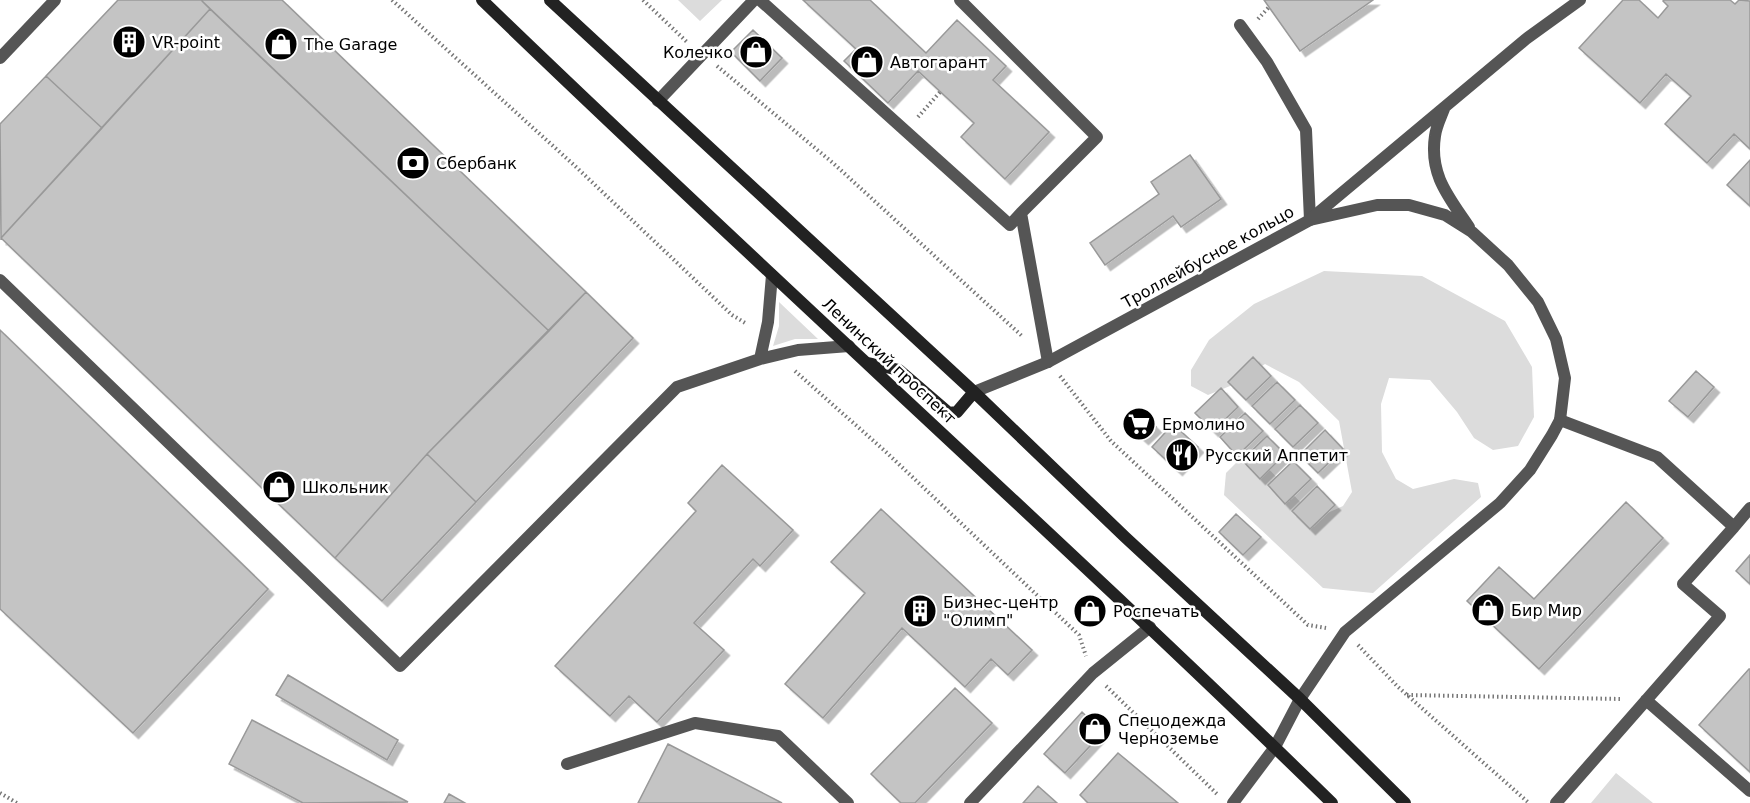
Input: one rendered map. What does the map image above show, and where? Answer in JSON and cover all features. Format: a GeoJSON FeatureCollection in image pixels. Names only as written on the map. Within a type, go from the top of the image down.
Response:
{"type":"FeatureCollection","features":[{"type":"Feature","properties":{"kind":"main road","name":"Ленинский проспект"},"geometry":{"type":"LineString","coordinates":[[482,0],[621,134],[1150,627],[1332,803]]}},
{"type":"Feature","properties":{"kind":"main road","name":"Ленинский проспект"},"geometry":{"type":"LineString","coordinates":[[550,0],[974,392],[1125,537],[1300,699],[1405,803]]}},
{"type":"Feature","properties":{"kind":"main road"},"geometry":{"type":"LineString","coordinates":[[867,363],[899,370],[949,413],[957,412],[974,392]]}},
{"type":"Feature","properties":{"kind":"street"},"geometry":{"type":"LineString","coordinates":[[0,58],[55,0]]}},
{"type":"Feature","properties":{"kind":"street"},"geometry":{"type":"LineString","coordinates":[[658,101],[754,0]]}},
{"type":"Feature","properties":{"kind":"street"},"geometry":{"type":"LineString","coordinates":[[760,0],[1010,225],[1097,137],[960,0]]}},
{"type":"Feature","properties":{"kind":"street"},"geometry":{"type":"LineString","coordinates":[[1310,220],[1526,39],[1580,0]]}},
{"type":"Feature","properties":{"kind":"street"},"geometry":{"type":"LineString","coordinates":[[1240,25],[1267,62],[1306,130],[1310,220]]}},
{"type":"Feature","properties":{"kind":"street"},"geometry":{"type":"LineString","coordinates":[[1444,108],[1435,135],[1434,160],[1442,187],[1472,232]]}},
{"type":"Feature","properties":{"kind":"street","name":"Троллейбусное кольцо"},"geometry":{"type":"LineString","coordinates":[[974,392],[1048,362],[1310,220],[1377,204],[1408,205],[1445,215],[1472,232],[1508,265],[1538,302],[1556,339],[1565,378],[1560,420],[1530,470],[1500,503],[1345,632],[1300,699]]}},
{"type":"Feature","properties":{"kind":"street"},"geometry":{"type":"LineString","coordinates":[[1022,213],[1048,362]]}},
{"type":"Feature","properties":{"kind":"street"},"geometry":{"type":"LineString","coordinates":[[760,359],[768,322],[772,275]]}},
{"type":"Feature","properties":{"kind":"street"},"geometry":{"type":"LineString","coordinates":[[0,280],[400,666],[677,387],[780,354],[798,350],[849,346]]}},
{"type":"Feature","properties":{"kind":"street"},"geometry":{"type":"LineString","coordinates":[[1560,420],[1657,457],[1734,527]]}},
{"type":"Feature","properties":{"kind":"street"},"geometry":{"type":"LineString","coordinates":[[1556,803],[1720,616],[1683,584],[1750,508]]}},
{"type":"Feature","properties":{"kind":"street"},"geometry":{"type":"LineString","coordinates":[[970,803],[1093,673],[1150,627]]}},
{"type":"Feature","properties":{"kind":"street"},"geometry":{"type":"LineString","coordinates":[[1233,803],[1275,747],[1300,699]]}},
{"type":"Feature","properties":{"kind":"street"},"geometry":{"type":"LineString","coordinates":[[1646,700],[1750,791]]}},
{"type":"Feature","properties":{"kind":"street"},"geometry":{"type":"LineString","coordinates":[[567,764],[695,723],[778,736],[848,803]]}},
{"type":"Feature","properties":{"kind":"path"},"geometry":{"type":"LineString","coordinates":[[392,0],[574,165],[732,315],[765,336]]}},
{"type":"Feature","properties":{"kind":"path"},"geometry":{"type":"LineString","coordinates":[[643,0],[681,37],[833,163],[1001,315],[1048,362],[1111,441],[1308,625],[1345,632],[1407,695],[1529,803]]}},
{"type":"Feature","properties":{"kind":"path"},"geometry":{"type":"LineString","coordinates":[[906,131],[940,92]]}},
{"type":"Feature","properties":{"kind":"path"},"geometry":{"type":"LineString","coordinates":[[780,354],[788,364],[886,452],[1079,635],[1093,673],[1218,795]]}},
{"type":"Feature","properties":{"kind":"path"},"geometry":{"type":"LineString","coordinates":[[1407,695],[1646,700]]}},
{"type":"Feature","properties":{"kind":"path"},"geometry":{"type":"LineString","coordinates":[[0,794],[17,803]]}},
{"type":"Feature","properties":{"kind":"shaded area"},"geometry":{"type":"Polygon","coordinates":[[[678,0],[722,0],[700,21],[678,0]]]}},
{"type":"Feature","properties":{"kind":"shaded area"},"geometry":{"type":"Polygon","coordinates":[[[1324,271],[1422,276],[1505,321],[1532,367],[1534,417],[1518,446],[1493,450],[1474,438],[1457,412],[1430,380],[1389,378],[1381,404],[1382,452],[1396,479],[1413,489],[1454,479],[1478,483],[1481,497],[1373,593],[1323,588],[1224,495],[1226,473],[1242,457],[1263,463],[1305,507],[1323,515],[1343,506],[1352,492],[1339,421],[1299,382],[1265,364],[1230,386],[1208,395],[1191,386],[1191,370],[1209,340],[1254,304],[1324,271]]]}},
{"type":"Feature","properties":{"kind":"shaded area"},"geometry":{"type":"Polygon","coordinates":[[[779,302],[818,339],[795,339],[773,346],[779,326],[779,302]]]}},
{"type":"Feature","properties":{"kind":"shaded area"},"geometry":{"type":"Polygon","coordinates":[[[1616,773],[1653,803],[1591,803],[1616,773]]]}},
{"type":"Feature","properties":{"kind":"building","name":"VR-point"},"geometry":{"type":"Polygon","coordinates":[[[118,0],[201,0],[210,9],[102,128],[46,76],[118,0]]]}},
{"type":"Feature","properties":{"kind":"building"},"geometry":{"type":"Polygon","coordinates":[[[201,0],[282,0],[586,292],[549,331],[201,0]]]}},
{"type":"Feature","properties":{"kind":"building"},"geometry":{"type":"Polygon","coordinates":[[[803,0],[870,0],[926,53],[957,20],[1006,66],[993,80],[1049,132],[1005,179],[961,137],[974,123],[918,71],[888,103],[844,61],[856,49],[803,0]]]}},
{"type":"Feature","properties":{"kind":"building"},"geometry":{"type":"Polygon","coordinates":[[[1264,0],[1373,0],[1300,51],[1264,0]]]}},
{"type":"Feature","properties":{"kind":"building"},"geometry":{"type":"Polygon","coordinates":[[[1623,0],[1639,0],[1658,18],[1668,6],[1664,0],[1730,0],[1735,4],[1739,0],[1750,1],[1750,149],[1734,134],[1707,163],[1665,124],[1691,96],[1666,74],[1640,103],[1579,48],[1623,0]]]}},
{"type":"Feature","properties":{"kind":"building"},"geometry":{"type":"Polygon","coordinates":[[[210,9],[549,331],[427,454],[335,558],[1,238],[210,9]]]}},
{"type":"Feature","properties":{"kind":"building"},"geometry":{"type":"Polygon","coordinates":[[[753,30],[782,58],[760,81],[731,52],[753,30]]]}},
{"type":"Feature","properties":{"kind":"building"},"geometry":{"type":"Polygon","coordinates":[[[46,76],[102,128],[1,238],[0,124],[46,76]]]}},
{"type":"Feature","properties":{"kind":"building"},"geometry":{"type":"Polygon","coordinates":[[[1190,155],[1221,199],[1181,227],[1173,216],[1105,265],[1090,243],[1159,194],[1151,182],[1190,155]]]}},
{"type":"Feature","properties":{"kind":"building"},"geometry":{"type":"Polygon","coordinates":[[[1750,160],[1750,206],[1727,185],[1750,160]]]}},
{"type":"Feature","properties":{"kind":"building"},"geometry":{"type":"Polygon","coordinates":[[[586,292],[633,338],[476,502],[427,454],[586,292]]]}},
{"type":"Feature","properties":{"kind":"building"},"geometry":{"type":"Polygon","coordinates":[[[0,330],[268,589],[133,733],[0,609],[0,330]]]}},
{"type":"Feature","properties":{"kind":"building"},"geometry":{"type":"Polygon","coordinates":[[[1253,357],[1271,376],[1246,400],[1228,382],[1253,357]]]}},
{"type":"Feature","properties":{"kind":"building"},"geometry":{"type":"Polygon","coordinates":[[[1696,371],[1714,387],[1688,417],[1669,401],[1696,371]]]}},
{"type":"Feature","properties":{"kind":"building"},"geometry":{"type":"Polygon","coordinates":[[[1277,382],[1295,400],[1270,424],[1252,406],[1277,382]]]}},
{"type":"Feature","properties":{"kind":"building"},"geometry":{"type":"Polygon","coordinates":[[[1221,388],[1238,407],[1213,431],[1195,413],[1221,388]]]}},
{"type":"Feature","properties":{"kind":"building"},"geometry":{"type":"Polygon","coordinates":[[[1300,405],[1318,423],[1293,447],[1275,429],[1300,405]]]}},
{"type":"Feature","properties":{"kind":"building"},"geometry":{"type":"Polygon","coordinates":[[[1136,408],[1156,427],[1143,439],[1123,421],[1136,408]]]}},
{"type":"Feature","properties":{"kind":"building"},"geometry":{"type":"Polygon","coordinates":[[[1245,413],[1263,431],[1237,456],[1220,437],[1245,413]]]}},
{"type":"Feature","properties":{"kind":"building"},"geometry":{"type":"Polygon","coordinates":[[[1173,424],[1198,447],[1177,470],[1152,447],[1173,424]]]}},
{"type":"Feature","properties":{"kind":"building"},"geometry":{"type":"Polygon","coordinates":[[[1325,430],[1343,449],[1318,473],[1300,455],[1325,430]]]}},
{"type":"Feature","properties":{"kind":"building"},"geometry":{"type":"Polygon","coordinates":[[[1267,436],[1285,454],[1260,479],[1242,460],[1267,436]]]}},
{"type":"Feature","properties":{"kind":"building"},"geometry":{"type":"Polygon","coordinates":[[[427,454],[476,502],[382,601],[335,558],[427,454]]]}},
{"type":"Feature","properties":{"kind":"building"},"geometry":{"type":"Polygon","coordinates":[[[1293,461],[1311,479],[1285,504],[1268,485],[1293,461]]]}},
{"type":"Feature","properties":{"kind":"building"},"geometry":{"type":"Polygon","coordinates":[[[722,465],[793,530],[760,566],[753,559],[694,623],[724,650],[657,722],[629,696],[610,716],[555,666],[696,511],[688,503],[722,465]]]}},
{"type":"Feature","properties":{"kind":"building"},"geometry":{"type":"Polygon","coordinates":[[[1317,486],[1335,505],[1310,529],[1292,511],[1317,486]]]}},
{"type":"Feature","properties":{"kind":"building"},"geometry":{"type":"Polygon","coordinates":[[[1626,502],[1663,538],[1539,669],[1467,601],[1499,567],[1534,599],[1626,502]]]}},
{"type":"Feature","properties":{"kind":"building","name":"Бизнес-центр \"Олимп\""},"geometry":{"type":"Polygon","coordinates":[[[881,509],[1032,650],[1008,675],[991,659],[965,687],[902,628],[823,718],[785,684],[865,593],[831,562],[881,509]]]}},
{"type":"Feature","properties":{"kind":"building"},"geometry":{"type":"Polygon","coordinates":[[[1236,514],[1261,537],[1243,555],[1219,532],[1236,514]]]}},
{"type":"Feature","properties":{"kind":"building"},"geometry":{"type":"Polygon","coordinates":[[[1750,555],[1750,584],[1736,571],[1750,555]]]}},
{"type":"Feature","properties":{"kind":"building"},"geometry":{"type":"Polygon","coordinates":[[[1750,669],[1750,772],[1699,725],[1750,669]]]}},
{"type":"Feature","properties":{"kind":"building"},"geometry":{"type":"Polygon","coordinates":[[[288,675],[398,740],[387,760],[276,695],[288,675]]]}},
{"type":"Feature","properties":{"kind":"building"},"geometry":{"type":"Polygon","coordinates":[[[955,688],[992,723],[915,803],[901,803],[871,774],[955,688]]]}},
{"type":"Feature","properties":{"kind":"building"},"geometry":{"type":"Polygon","coordinates":[[[1082,712],[1103,732],[1065,773],[1044,754],[1082,712]]]}},
{"type":"Feature","properties":{"kind":"building"},"geometry":{"type":"Polygon","coordinates":[[[252,720],[408,802],[303,803],[229,764],[252,720]]]}},
{"type":"Feature","properties":{"kind":"building"},"geometry":{"type":"Polygon","coordinates":[[[668,744],[782,803],[638,803],[668,744]]]}},
{"type":"Feature","properties":{"kind":"building"},"geometry":{"type":"Polygon","coordinates":[[[1118,753],[1178,803],[1088,803],[1080,795],[1118,753]]]}},
{"type":"Feature","properties":{"kind":"building"},"geometry":{"type":"Polygon","coordinates":[[[1038,786],[1057,803],[1023,803],[1038,786]]]}},
{"type":"Feature","properties":{"kind":"building"},"geometry":{"type":"Polygon","coordinates":[[[449,794],[465,803],[444,803],[449,794]]]}},
{"type":"Feature","properties":{"kind":"place","name":"VR-point"},"geometry":{"type":"Point","coordinates":[129,42]}},
{"type":"Feature","properties":{"kind":"place","name":"The Garage"},"geometry":{"type":"Point","coordinates":[281,44]}},
{"type":"Feature","properties":{"kind":"place","name":"Колечко"},"geometry":{"type":"Point","coordinates":[756,52]}},
{"type":"Feature","properties":{"kind":"place","name":"Автогарант"},"geometry":{"type":"Point","coordinates":[867,62]}},
{"type":"Feature","properties":{"kind":"place","name":"Сбербанк"},"geometry":{"type":"Point","coordinates":[413,163]}},
{"type":"Feature","properties":{"kind":"place","name":"Ермолино"},"geometry":{"type":"Point","coordinates":[1139,424]}},
{"type":"Feature","properties":{"kind":"place","name":"Русский Аппетит"},"geometry":{"type":"Point","coordinates":[1182,455]}},
{"type":"Feature","properties":{"kind":"place","name":"Школьник"},"geometry":{"type":"Point","coordinates":[279,487]}},
{"type":"Feature","properties":{"kind":"place","name":"Бир Мир"},"geometry":{"type":"Point","coordinates":[1488,610]}},
{"type":"Feature","properties":{"kind":"place","name":"Бизнес-центр \"Олимп\""},"geometry":{"type":"Point","coordinates":[920,611]}},
{"type":"Feature","properties":{"kind":"place","name":"Роспечать"},"geometry":{"type":"Point","coordinates":[1090,611]}},
{"type":"Feature","properties":{"kind":"place","name":"Спецодежда Черноземье"},"geometry":{"type":"Point","coordinates":[1095,729]}}]}
